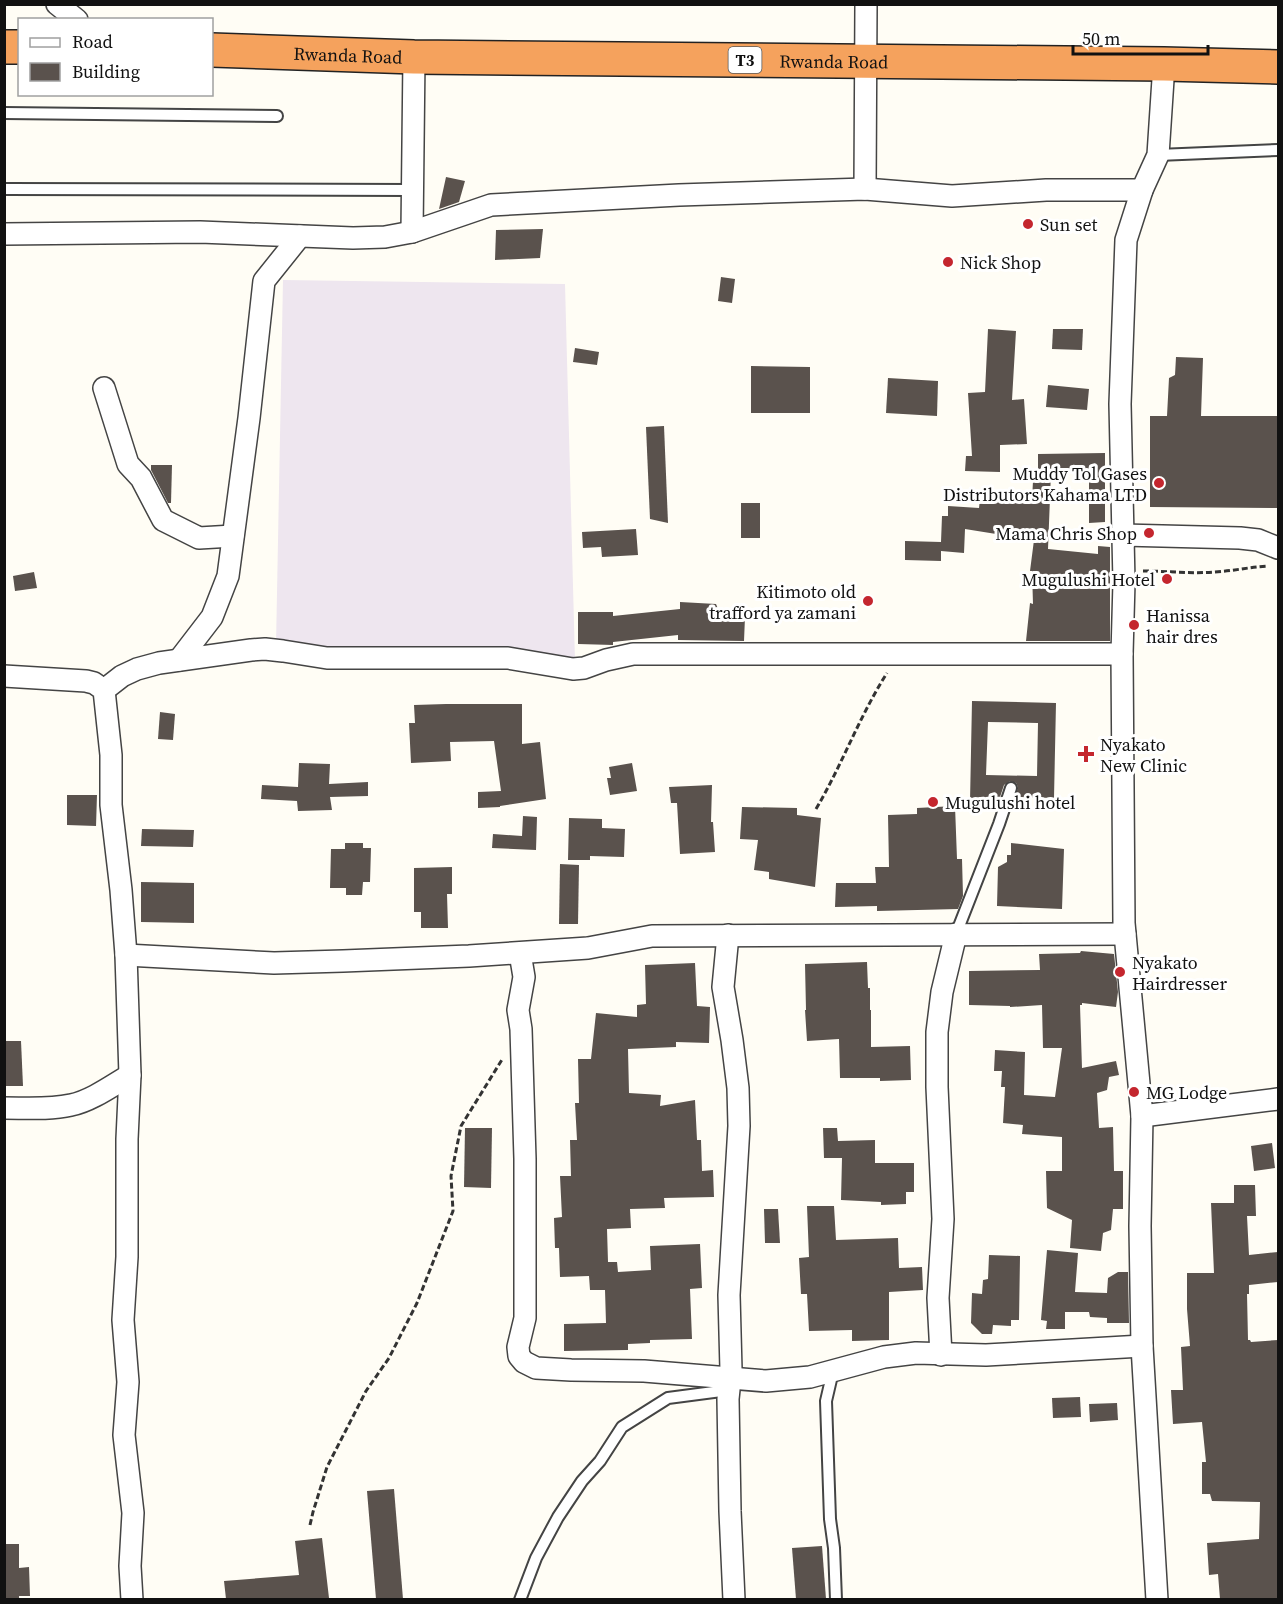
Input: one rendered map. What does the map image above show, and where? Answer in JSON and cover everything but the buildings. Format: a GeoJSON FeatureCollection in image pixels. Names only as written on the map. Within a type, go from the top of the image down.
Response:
{"type":"FeatureCollection","features":[{"type":"Feature","properties":{"kind":"highway","name":"Rwanda Road"},"geometry":{"type":"LineString","coordinates":[[213,50],[414,57],[1278,67]]}},
{"type":"Feature","properties":{"kind":"street"},"geometry":{"type":"LineString","coordinates":[[57,4],[74,18]]}},
{"type":"Feature","properties":{"kind":"street"},"geometry":{"type":"LineString","coordinates":[[865,189],[866,4]]}},
{"type":"Feature","properties":{"kind":"street"},"geometry":{"type":"LineString","coordinates":[[412,232],[414,57]]}},
{"type":"Feature","properties":{"kind":"street"},"geometry":{"type":"LineString","coordinates":[[1157,1599],[1142,1346],[1140,1226],[1142,1116],[1125,934],[1122,654],[1124,571],[1120,404],[1126,240],[1142,189],[1158,155],[1164,64]]}},
{"type":"Feature","properties":{"kind":"street"},"geometry":{"type":"LineString","coordinates":[[4,234],[200,232],[385,237],[412,232],[491,205],[679,195],[865,189],[952,196],[1046,190],[1142,189]]}},
{"type":"Feature","properties":{"kind":"street"},"geometry":{"type":"LineString","coordinates":[[179,660],[212,617],[228,576],[264,281],[300,236]]}},
{"type":"Feature","properties":{"kind":"street"},"geometry":{"type":"LineString","coordinates":[[104,388],[128,464],[141,478],[164,520],[199,538],[233,536]]}},
{"type":"Feature","properties":{"kind":"street"},"geometry":{"type":"LineString","coordinates":[[1123,535],[1258,540],[1277,557]]}},
{"type":"Feature","properties":{"kind":"street"},"geometry":{"type":"LineString","coordinates":[[104,690],[122,676],[137,669],[179,660],[265,649],[327,658],[508,658],[573,669],[584,669],[606,660],[633,654],[1122,654]]}},
{"type":"Feature","properties":{"kind":"street"},"geometry":{"type":"LineString","coordinates":[[4,676],[94,682],[104,690],[111,755],[111,805],[126,955],[130,1075],[127,1139],[127,1257],[123,1320],[128,1382],[124,1436],[133,1513],[130,1566],[132,1599]]}},
{"type":"Feature","properties":{"kind":"street"},"geometry":{"type":"LineString","coordinates":[[941,1355],[938,1298],[943,1219],[937,1032],[942,992],[956,934]]}},
{"type":"Feature","properties":{"kind":"street"},"geometry":{"type":"LineString","coordinates":[[126,955],[274,963],[520,953],[588,948],[652,936],[1125,934]]}},
{"type":"Feature","properties":{"kind":"street"},"geometry":{"type":"LineString","coordinates":[[728,935],[723,987],[738,1088],[739,1126],[729,1295],[730,1511],[734,1599]]}},
{"type":"Feature","properties":{"kind":"street"},"geometry":{"type":"LineString","coordinates":[[520,953],[524,977],[518,1010],[521,1029],[525,1159],[525,1318],[518,1347],[521,1360],[536,1368],[644,1371],[730,1384],[810,1377],[900,1354],[1019,1354],[1142,1346]]}},
{"type":"Feature","properties":{"kind":"street"},"geometry":{"type":"LineString","coordinates":[[4,1108],[73,1105],[98,1094],[130,1075]]}},
{"type":"Feature","properties":{"kind":"street"},"geometry":{"type":"LineString","coordinates":[[1142,1116],[1278,1099]]}},
{"type":"Feature","properties":{"kind":"lane"},"geometry":{"type":"LineString","coordinates":[[4,113],[277,116]]}},
{"type":"Feature","properties":{"kind":"lane"},"geometry":{"type":"LineString","coordinates":[[1158,155],[1278,150]]}},
{"type":"Feature","properties":{"kind":"lane"},"geometry":{"type":"LineString","coordinates":[[4,189],[412,190]]}},
{"type":"Feature","properties":{"kind":"lane"},"geometry":{"type":"LineString","coordinates":[[956,934],[999,825],[1011,788]]}},
{"type":"Feature","properties":{"kind":"lane"},"geometry":{"type":"LineString","coordinates":[[833,1371],[826,1401],[830,1519],[834,1548],[836,1599]]}},
{"type":"Feature","properties":{"kind":"lane"},"geometry":{"type":"LineString","coordinates":[[520,1599],[536,1558],[558,1517],[622,1427],[668,1398],[730,1384]]}},
{"type":"Feature","properties":{"kind":"path"},"geometry":{"type":"LineString","coordinates":[[1124,571],[1214,573],[1257,566],[1277,557]]}},
{"type":"Feature","properties":{"kind":"path"},"geometry":{"type":"LineString","coordinates":[[816,809],[875,691],[899,654]]}},
{"type":"Feature","properties":{"kind":"path"},"geometry":{"type":"LineString","coordinates":[[310,1525],[327,1467],[417,1303],[453,1211],[451,1176],[461,1126],[521,1029]]}},
{"type":"Feature","properties":{"kind":"shaded area"},"geometry":{"type":"Polygon","coordinates":[[[283,280],[565,284],[575,661],[276,645],[283,280]]]}},
{"type":"Feature","properties":{"kind":"place","name":"Sun set"},"geometry":{"type":"Point","coordinates":[1028,224]}},
{"type":"Feature","properties":{"kind":"place","name":"Nick Shop"},"geometry":{"type":"Point","coordinates":[948,262]}},
{"type":"Feature","properties":{"kind":"place","name":"Muddy Tol Gases Distributors Kahama LTD"},"geometry":{"type":"Point","coordinates":[1159,483]}},
{"type":"Feature","properties":{"kind":"place","name":"Mama Chris Shop"},"geometry":{"type":"Point","coordinates":[1149,533]}},
{"type":"Feature","properties":{"kind":"place","name":"Mugulushi Hotel"},"geometry":{"type":"Point","coordinates":[1167,579]}},
{"type":"Feature","properties":{"kind":"place","name":"Kitimoto old trafford ya zamani"},"geometry":{"type":"Point","coordinates":[868,601]}},
{"type":"Feature","properties":{"kind":"place","name":"Hanissa hair dres"},"geometry":{"type":"Point","coordinates":[1134,625]}},
{"type":"Feature","properties":{"kind":"place","name":"Nyakato New Clinic"},"geometry":{"type":"Point","coordinates":[1086,754]}},
{"type":"Feature","properties":{"kind":"place","name":"Mugulushi hotel"},"geometry":{"type":"Point","coordinates":[933,802]}},
{"type":"Feature","properties":{"kind":"place","name":"Nyakato Hairdresser"},"geometry":{"type":"Point","coordinates":[1120,972]}},
{"type":"Feature","properties":{"kind":"place","name":"MG Lodge"},"geometry":{"type":"Point","coordinates":[1134,1092]}}]}
